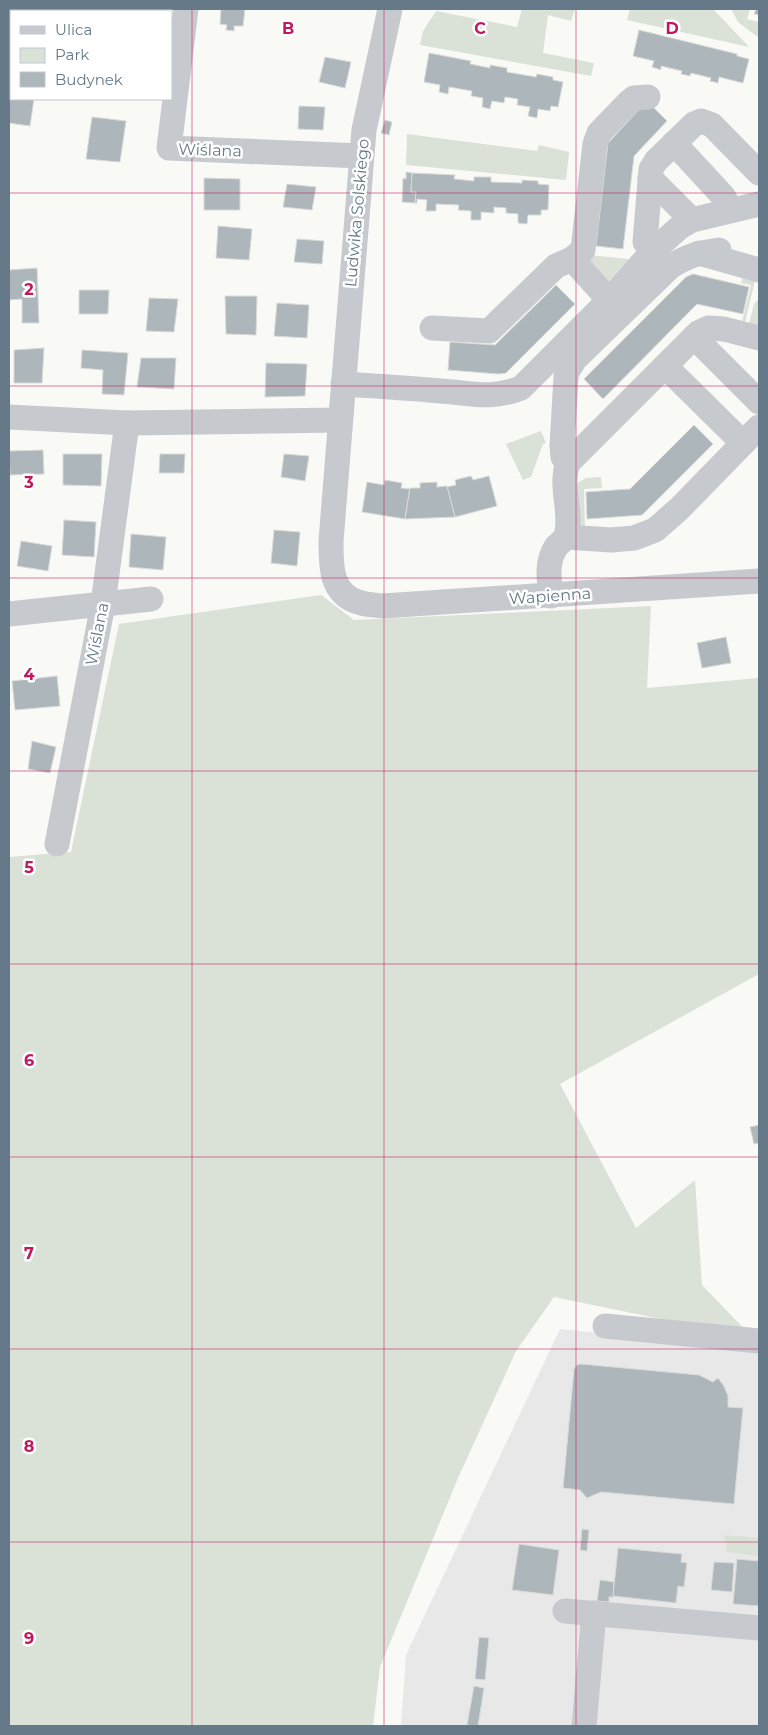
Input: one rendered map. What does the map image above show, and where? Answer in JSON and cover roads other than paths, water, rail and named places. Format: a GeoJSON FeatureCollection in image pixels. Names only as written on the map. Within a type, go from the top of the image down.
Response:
{"type":"FeatureCollection","features":[{"type":"Feature","properties":{"kind":"street","name":"Wiślana"},"geometry":{"type":"LineString","coordinates":[[186,9],[169,148],[362,156]]}},
{"type":"Feature","properties":{"kind":"street","name":"Ludwika Solskiego"},"geometry":{"type":"LineString","coordinates":[[344,594],[334,581],[331,566],[331,541],[340,420],[364,130],[390,9]]}},
{"type":"Feature","properties":{"kind":"street"},"geometry":{"type":"LineString","coordinates":[[432,328],[489,331],[556,266],[572,259],[582,250],[595,144],[599,133],[634,98],[648,96]]}},
{"type":"Feature","properties":{"kind":"street"},"geometry":{"type":"LineString","coordinates":[[653,251],[645,242],[651,169],[656,161],[694,124],[705,121],[712,125],[759,173]]}},
{"type":"Feature","properties":{"kind":"street"},"geometry":{"type":"LineString","coordinates":[[674,143],[723,196],[731,210]]}},
{"type":"Feature","properties":{"kind":"street"},"geometry":{"type":"LineString","coordinates":[[650,178],[692,220]]}},
{"type":"Feature","properties":{"kind":"street"},"geometry":{"type":"LineString","coordinates":[[343,384],[448,391],[486,396],[505,394],[521,388],[609,300],[653,251],[680,227],[692,220],[759,204]]}},
{"type":"Feature","properties":{"kind":"street"},"geometry":{"type":"LineString","coordinates":[[568,463],[563,457],[562,446],[566,377],[575,359],[670,267],[684,257],[709,251],[710,257],[759,270]]}},
{"type":"Feature","properties":{"kind":"street"},"geometry":{"type":"LineString","coordinates":[[572,259],[609,300]]}},
{"type":"Feature","properties":{"kind":"street"},"geometry":{"type":"LineString","coordinates":[[551,596],[548,575],[550,558],[557,546],[566,537],[568,522],[564,472],[568,463],[698,333],[709,328],[724,329],[759,338]]}},
{"type":"Feature","properties":{"kind":"street"},"geometry":{"type":"LineString","coordinates":[[694,337],[759,402]]}},
{"type":"Feature","properties":{"kind":"street"},"geometry":{"type":"LineString","coordinates":[[566,537],[611,540],[634,538],[655,530],[679,509],[751,435],[665,366]]}},
{"type":"Feature","properties":{"kind":"street"},"geometry":{"type":"LineString","coordinates":[[9,417],[127,422],[340,420]]}},
{"type":"Feature","properties":{"kind":"street","name":"Wiślana"},"geometry":{"type":"LineString","coordinates":[[57,844],[103,604],[127,422]]}},
{"type":"Feature","properties":{"kind":"street","name":"Wapienna"},"geometry":{"type":"LineString","coordinates":[[344,594],[358,602],[382,606],[551,596],[759,580]]}},
{"type":"Feature","properties":{"kind":"street"},"geometry":{"type":"LineString","coordinates":[[9,614],[151,599]]}},
{"type":"Feature","properties":{"kind":"street"},"geometry":{"type":"LineString","coordinates":[[605,1326],[759,1341]]}},
{"type":"Feature","properties":{"kind":"street"},"geometry":{"type":"LineString","coordinates":[[565,1611],[759,1628]]}},
{"type":"Feature","properties":{"kind":"street"},"geometry":{"type":"LineString","coordinates":[[584,1726],[594,1613]]}}]}
